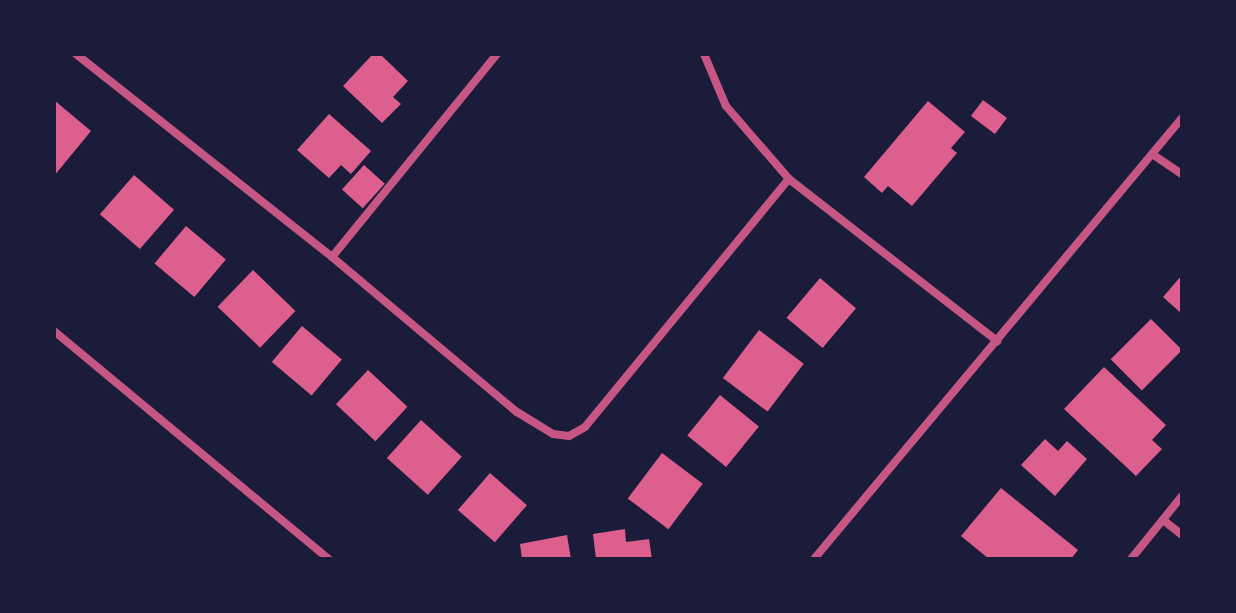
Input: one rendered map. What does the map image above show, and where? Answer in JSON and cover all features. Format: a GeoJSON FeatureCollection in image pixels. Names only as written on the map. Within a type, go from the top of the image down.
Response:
{"type":"FeatureCollection","features":[{"type":"Feature","properties":{"kind":"street"},"geometry":{"type":"LineString","coordinates":[[76,54],[332,257],[517,412],[553,434],[569,436],[585,427],[789,179]]}},
{"type":"Feature","properties":{"kind":"street"},"geometry":{"type":"LineString","coordinates":[[332,257],[497,54]]}},
{"type":"Feature","properties":{"kind":"street"},"geometry":{"type":"LineString","coordinates":[[704,54],[726,106],[789,179],[997,341]]}},
{"type":"Feature","properties":{"kind":"street"},"geometry":{"type":"LineString","coordinates":[[814,559],[1182,118]]}},
{"type":"Feature","properties":{"kind":"street"},"geometry":{"type":"LineString","coordinates":[[1152,154],[1182,174]]}},
{"type":"Feature","properties":{"kind":"street"},"geometry":{"type":"LineString","coordinates":[[54,331],[329,559]]}},
{"type":"Feature","properties":{"kind":"street"},"geometry":{"type":"LineString","coordinates":[[1131,559],[1182,496]]}},
{"type":"Feature","properties":{"kind":"street"},"geometry":{"type":"LineString","coordinates":[[1163,520],[1182,535]]}},
{"type":"Feature","properties":{"kind":"building"},"geometry":{"type":"Polygon","coordinates":[[[373,54],[380,54],[408,81],[393,97],[401,104],[382,123],[343,86],[373,54]]]}},
{"type":"Feature","properties":{"kind":"building"},"geometry":{"type":"Polygon","coordinates":[[[54,100],[91,131],[54,176],[54,100]]]}},
{"type":"Feature","properties":{"kind":"building"},"geometry":{"type":"Polygon","coordinates":[[[983,100],[1007,118],[995,134],[971,116],[983,100]]]}},
{"type":"Feature","properties":{"kind":"building"},"geometry":{"type":"Polygon","coordinates":[[[928,101],[965,132],[951,148],[957,153],[912,206],[888,186],[882,193],[864,177],[928,101]]]}},
{"type":"Feature","properties":{"kind":"building"},"geometry":{"type":"Polygon","coordinates":[[[329,114],[371,151],[351,174],[341,165],[329,178],[297,150],[329,114]]]}},
{"type":"Feature","properties":{"kind":"building"},"geometry":{"type":"Polygon","coordinates":[[[364,165],[385,184],[363,208],[342,190],[364,165]]]}},
{"type":"Feature","properties":{"kind":"building"},"geometry":{"type":"Polygon","coordinates":[[[134,175],[174,210],[140,249],[100,214],[134,175]]]}},
{"type":"Feature","properties":{"kind":"building"},"geometry":{"type":"Polygon","coordinates":[[[186,226],[226,259],[194,297],[155,264],[186,226]]]}},
{"type":"Feature","properties":{"kind":"building"},"geometry":{"type":"Polygon","coordinates":[[[253,270],[295,311],[260,348],[218,307],[253,270]]]}},
{"type":"Feature","properties":{"kind":"building"},"geometry":{"type":"Polygon","coordinates":[[[1182,275],[1182,314],[1163,297],[1182,275]]]}},
{"type":"Feature","properties":{"kind":"building"},"geometry":{"type":"Polygon","coordinates":[[[820,278],[856,308],[823,348],[787,318],[820,278]]]}},
{"type":"Feature","properties":{"kind":"building"},"geometry":{"type":"Polygon","coordinates":[[[1151,319],[1182,350],[1142,390],[1111,359],[1151,319]]]}},
{"type":"Feature","properties":{"kind":"building"},"geometry":{"type":"Polygon","coordinates":[[[302,326],[342,359],[312,395],[272,362],[302,326]]]}},
{"type":"Feature","properties":{"kind":"building"},"geometry":{"type":"Polygon","coordinates":[[[759,330],[804,364],[768,412],[723,378],[759,330]]]}},
{"type":"Feature","properties":{"kind":"building"},"geometry":{"type":"Polygon","coordinates":[[[1104,367],[1166,425],[1152,440],[1162,449],[1136,476],[1064,409],[1104,367]]]}},
{"type":"Feature","properties":{"kind":"building"},"geometry":{"type":"Polygon","coordinates":[[[368,370],[407,407],[375,441],[336,404],[368,370]]]}},
{"type":"Feature","properties":{"kind":"building"},"geometry":{"type":"Polygon","coordinates":[[[720,395],[759,426],[726,467],[687,435],[720,395]]]}},
{"type":"Feature","properties":{"kind":"building"},"geometry":{"type":"Polygon","coordinates":[[[421,420],[462,457],[428,495],[387,458],[421,420]]]}},
{"type":"Feature","properties":{"kind":"building"},"geometry":{"type":"Polygon","coordinates":[[[1045,439],[1058,451],[1067,441],[1087,459],[1055,496],[1021,465],[1045,439]]]}},
{"type":"Feature","properties":{"kind":"building"},"geometry":{"type":"Polygon","coordinates":[[[662,453],[703,484],[668,529],[628,499],[662,453]]]}},
{"type":"Feature","properties":{"kind":"building"},"geometry":{"type":"Polygon","coordinates":[[[490,473],[527,505],[495,542],[458,510],[490,473]]]}},
{"type":"Feature","properties":{"kind":"building"},"geometry":{"type":"Polygon","coordinates":[[[1001,488],[1078,550],[1071,559],[989,559],[961,536],[1001,488]]]}},
{"type":"Feature","properties":{"kind":"building"},"geometry":{"type":"Polygon","coordinates":[[[625,529],[626,542],[649,539],[652,559],[596,559],[593,534],[625,529]]]}},
{"type":"Feature","properties":{"kind":"building"},"geometry":{"type":"Polygon","coordinates":[[[567,535],[571,559],[522,559],[520,544],[567,535]]]}}]}
